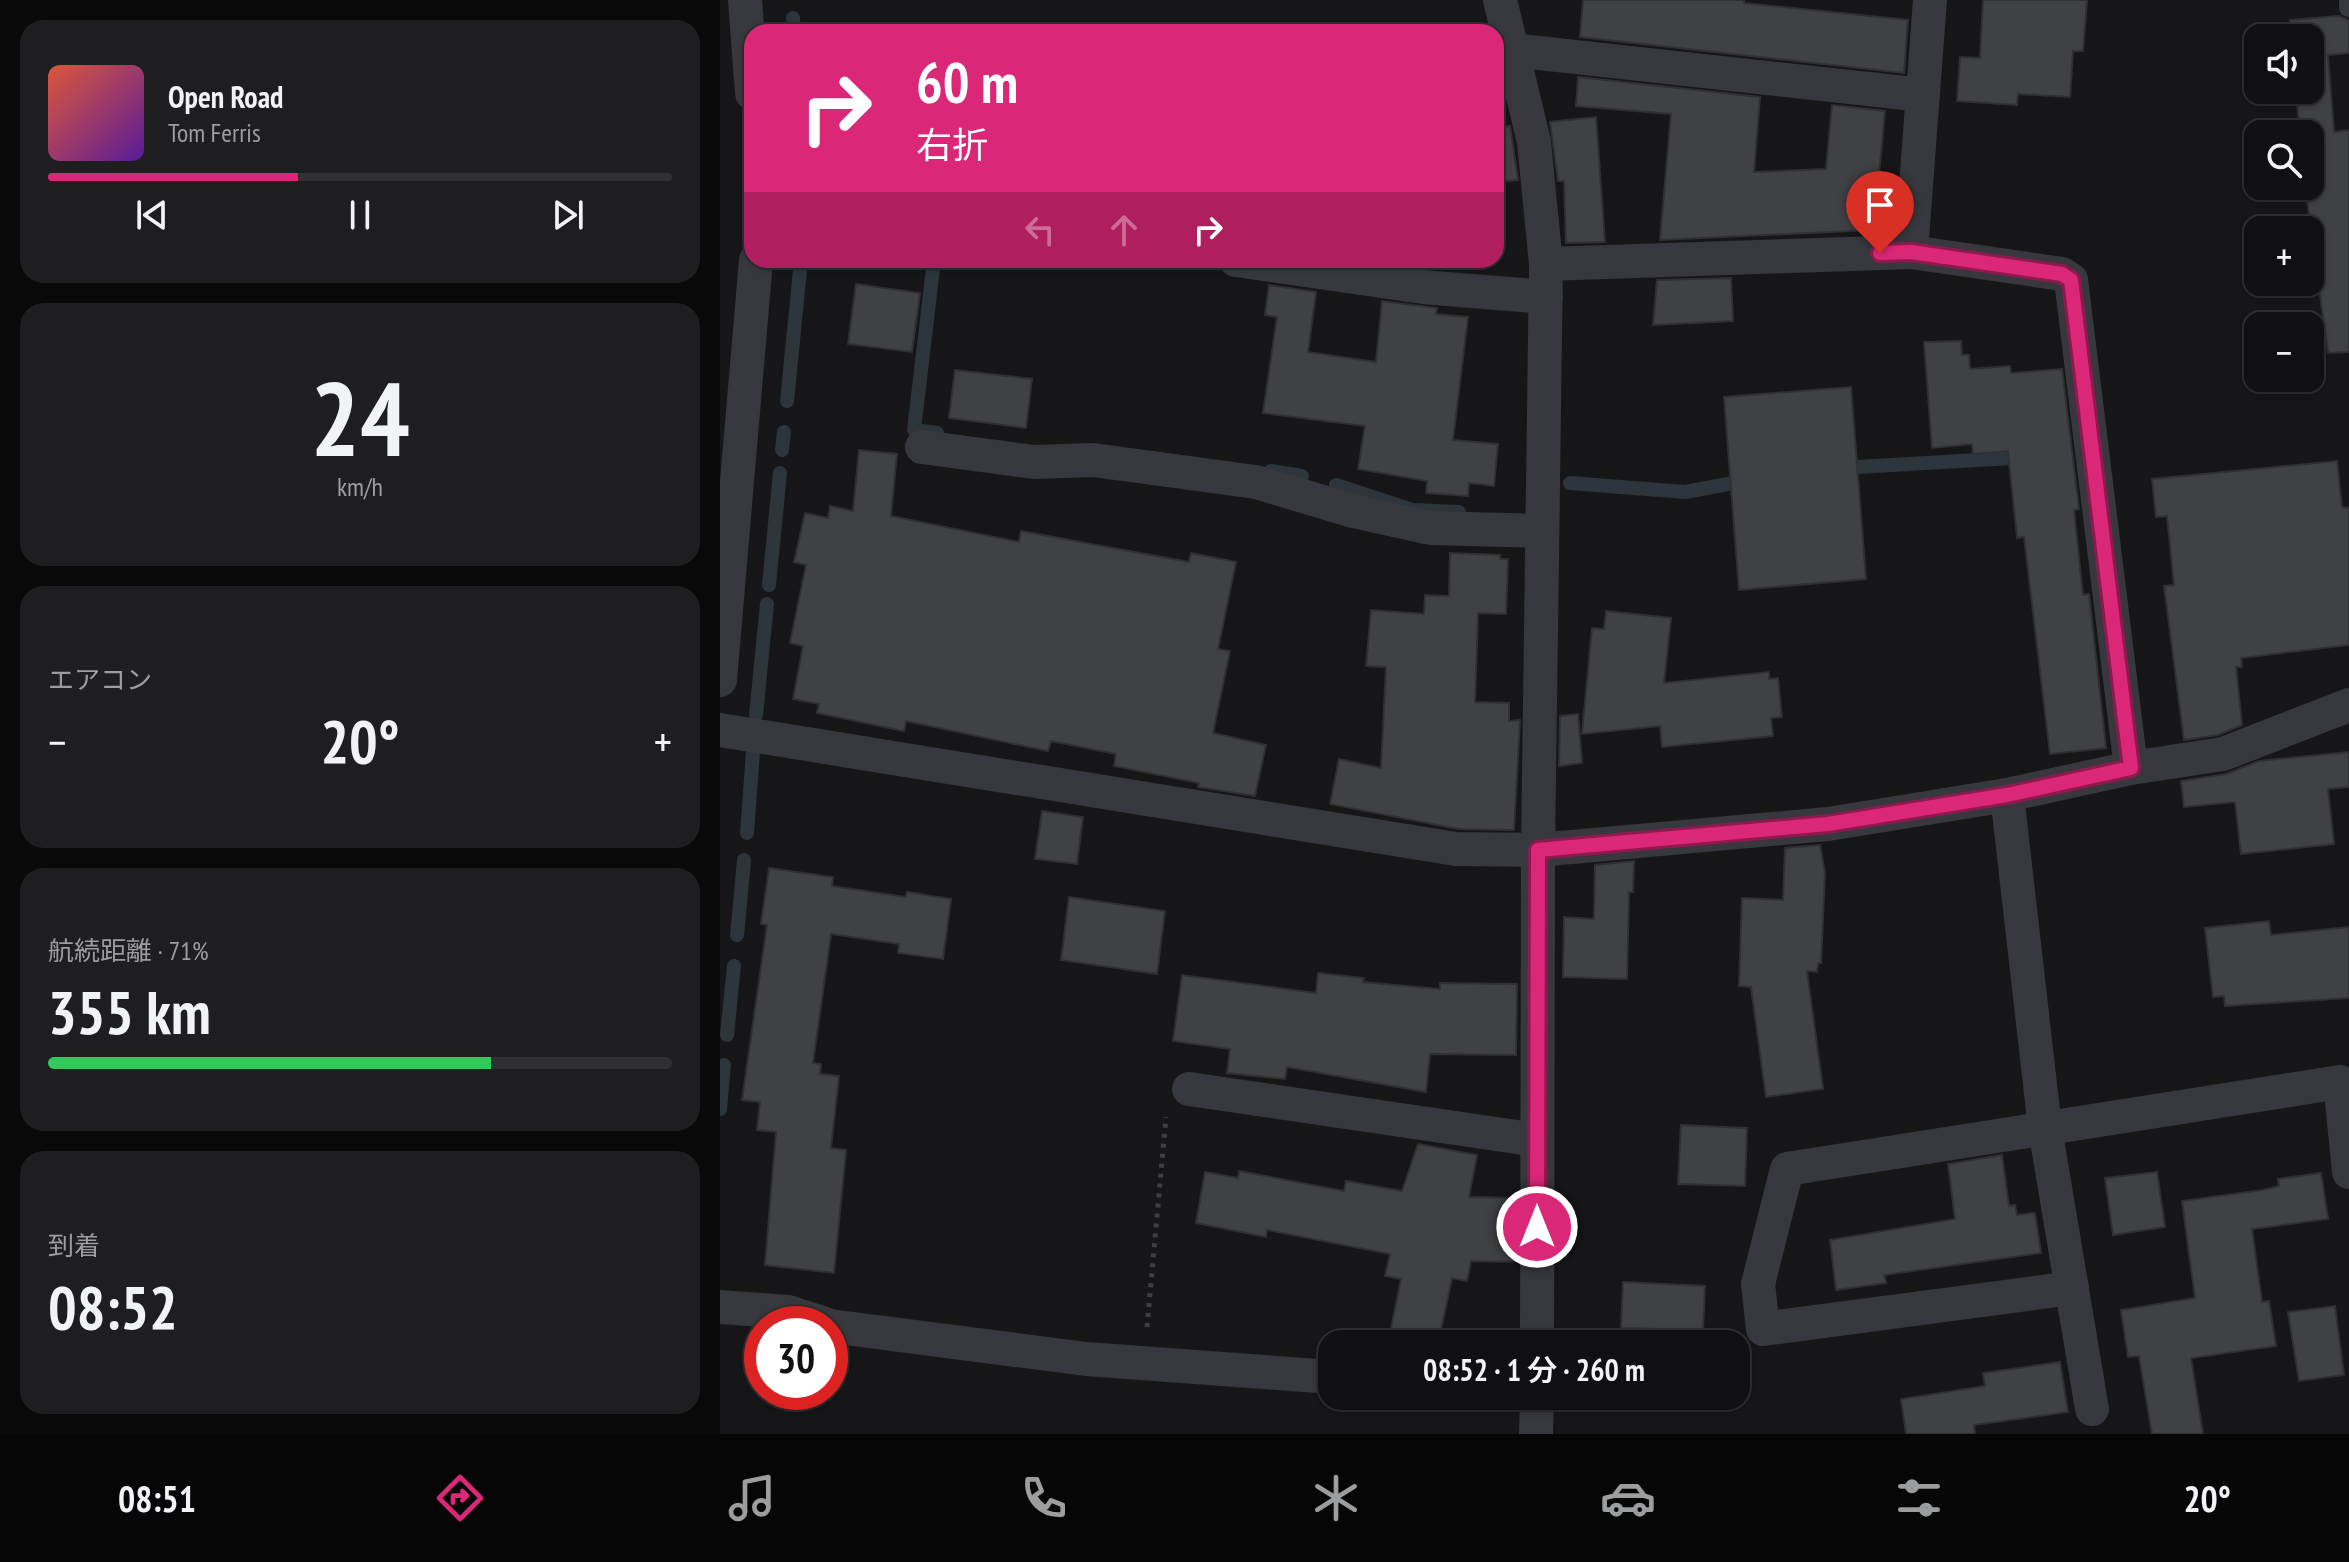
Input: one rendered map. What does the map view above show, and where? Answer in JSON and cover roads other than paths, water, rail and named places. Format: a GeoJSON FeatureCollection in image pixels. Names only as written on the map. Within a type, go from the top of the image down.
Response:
{"type":"FeatureCollection","features":[{"type":"Feature","properties":{"kind":"street"},"geometry":{"type":"LineString","coordinates":[[745,0],[747,24]]}},
{"type":"Feature","properties":{"kind":"street"},"geometry":{"type":"LineString","coordinates":[[1500,0],[1534,142],[1546,281],[1538,850],[1537,1330]]}},
{"type":"Feature","properties":{"kind":"street"},"geometry":{"type":"LineString","coordinates":[[1911,252],[1930,0]]}},
{"type":"Feature","properties":{"kind":"street"},"geometry":{"type":"LineString","coordinates":[[1512,50],[1923,95]]}},
{"type":"Feature","properties":{"kind":"street"},"geometry":{"type":"LineString","coordinates":[[1291,268],[1423,287],[1546,281],[1911,252],[2062,274],[2071,280],[2131,768]]}},
{"type":"Feature","properties":{"kind":"street"},"geometry":{"type":"LineString","coordinates":[[720,680],[755,268]]}},
{"type":"Feature","properties":{"kind":"street"},"geometry":{"type":"LineString","coordinates":[[922,447],[1034,462],[1093,460],[1256,482],[1353,511],[1430,528],[1542,531]]}},
{"type":"Feature","properties":{"kind":"street"},"geometry":{"type":"LineString","coordinates":[[720,730],[1456,849],[1538,850],[1828,824],[2007,795],[2131,768],[2223,754],[2349,705]]}},
{"type":"Feature","properties":{"kind":"street"},"geometry":{"type":"LineString","coordinates":[[2007,795],[2045,1128],[2092,1409]]}},
{"type":"Feature","properties":{"kind":"street"},"geometry":{"type":"LineString","coordinates":[[2072,1288],[1763,1329],[1758,1284],[1787,1169],[2340,1082],[2349,1172]]}},
{"type":"Feature","properties":{"kind":"street"},"geometry":{"type":"LineString","coordinates":[[1189,1089],[1537,1140]]}},
{"type":"Feature","properties":{"kind":"street"},"geometry":{"type":"LineString","coordinates":[[720,1307],[744,1309]]}},
{"type":"Feature","properties":{"kind":"street"},"geometry":{"type":"LineString","coordinates":[[848,1328],[1144,1364],[1318,1376]]}},
{"type":"Feature","properties":{"kind":"street"},"geometry":{"type":"LineString","coordinates":[[1536,1434],[1537,1410]]}},
{"type":"Feature","properties":{"kind":"lane"},"geometry":{"type":"LineString","coordinates":[[2348,0],[2348,8]]}},
{"type":"Feature","properties":{"kind":"waterway"},"geometry":{"type":"LineString","coordinates":[[793,18],[793,24]]}},
{"type":"Feature","properties":{"kind":"waterway"},"geometry":{"type":"LineString","coordinates":[[787,401],[800,268]]}},
{"type":"Feature","properties":{"kind":"waterway"},"geometry":{"type":"LineString","coordinates":[[933,268],[914,430],[937,433]]}},
{"type":"Feature","properties":{"kind":"waterway"},"geometry":{"type":"LineString","coordinates":[[782,450],[784,432]]}},
{"type":"Feature","properties":{"kind":"waterway"},"geometry":{"type":"LineString","coordinates":[[1841,468],[2028,457]]}},
{"type":"Feature","properties":{"kind":"waterway"},"geometry":{"type":"LineString","coordinates":[[1271,471],[1302,476]]}},
{"type":"Feature","properties":{"kind":"waterway"},"geometry":{"type":"LineString","coordinates":[[769,585],[780,473]]}},
{"type":"Feature","properties":{"kind":"waterway"},"geometry":{"type":"LineString","coordinates":[[1570,483],[1685,492],[1749,480]]}},
{"type":"Feature","properties":{"kind":"waterway"},"geometry":{"type":"LineString","coordinates":[[1336,485],[1412,510],[1459,512]]}},
{"type":"Feature","properties":{"kind":"waterway"},"geometry":{"type":"LineString","coordinates":[[756,715],[767,604]]}},
{"type":"Feature","properties":{"kind":"waterway"},"geometry":{"type":"LineString","coordinates":[[747,833],[753,752]]}},
{"type":"Feature","properties":{"kind":"waterway"},"geometry":{"type":"LineString","coordinates":[[737,935],[744,860]]}},
{"type":"Feature","properties":{"kind":"waterway"},"geometry":{"type":"LineString","coordinates":[[727,1035],[734,966]]}},
{"type":"Feature","properties":{"kind":"waterway"},"geometry":{"type":"LineString","coordinates":[[720,1109],[724,1065]]}}]}
